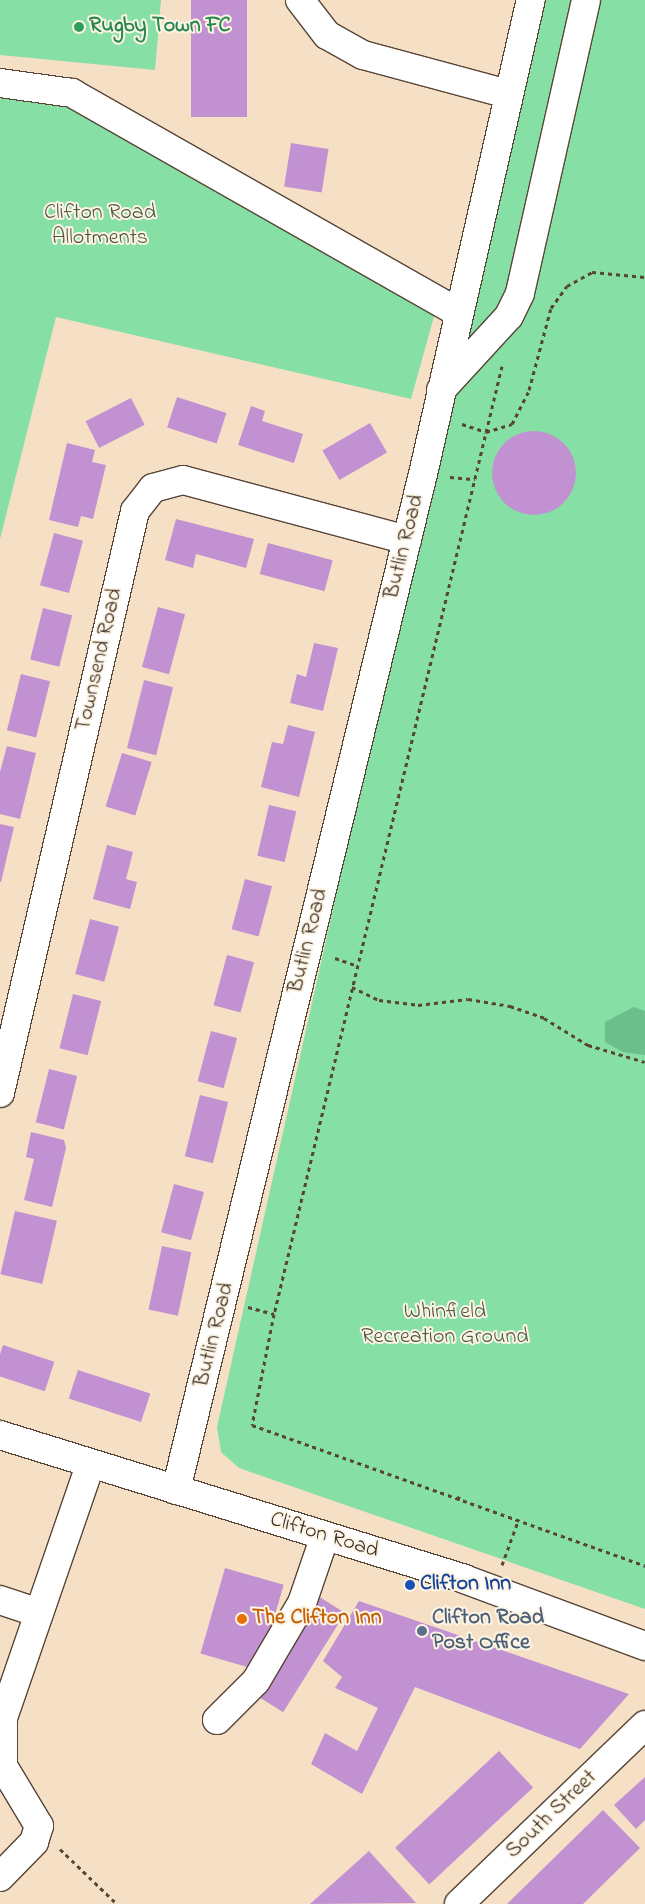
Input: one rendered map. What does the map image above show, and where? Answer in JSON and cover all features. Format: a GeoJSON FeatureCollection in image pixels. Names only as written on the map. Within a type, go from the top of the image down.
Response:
{"type":"FeatureCollection","features":[{"type":"Feature","properties":{"kind":"street"},"geometry":{"type":"LineString","coordinates":[[300,0],[327,36],[363,55],[508,94]]}},
{"type":"Feature","properties":{"kind":"street","name":"Butlin Road"},"geometry":{"type":"LineString","coordinates":[[176,1490],[407,540],[531,0]]}},
{"type":"Feature","properties":{"kind":"street"},"geometry":{"type":"LineString","coordinates":[[437,404],[509,316],[520,293],[586,0]]}},
{"type":"Feature","properties":{"kind":"street"},"geometry":{"type":"LineString","coordinates":[[0,83],[72,92],[458,312]]}},
{"type":"Feature","properties":{"kind":"street","name":"Townsend Road"},"geometry":{"type":"LineString","coordinates":[[0,1093],[135,512],[153,488],[183,480],[407,540]]}},
{"type":"Feature","properties":{"kind":"street","name":"Clifton Road"},"geometry":{"type":"LineString","coordinates":[[0,1435],[90,1465],[325,1536],[493,1592],[645,1646]]}},
{"type":"Feature","properties":{"kind":"street"},"geometry":{"type":"LineString","coordinates":[[0,1877],[34,1842],[38,1828],[3,1766],[3,1718],[90,1465]]}},
{"type":"Feature","properties":{"kind":"street"},"geometry":{"type":"LineString","coordinates":[[217,1720],[256,1681],[302,1603],[325,1536]]}},
{"type":"Feature","properties":{"kind":"street"},"geometry":{"type":"LineString","coordinates":[[0,1600],[39,1613]]}},
{"type":"Feature","properties":{"kind":"street","name":"South Street"},"geometry":{"type":"LineString","coordinates":[[459,1904],[645,1725]]}},
{"type":"Feature","properties":{"kind":"path"},"geometry":{"type":"LineString","coordinates":[[437,404],[486,432],[512,424],[529,390],[551,308],[567,286],[592,272],[645,277]]}},
{"type":"Feature","properties":{"kind":"path"},"geometry":{"type":"LineString","coordinates":[[504,358],[274,1314],[252,1426],[645,1566]]}},
{"type":"Feature","properties":{"kind":"path"},"geometry":{"type":"LineString","coordinates":[[352,987],[379,1000],[418,1005],[468,998],[510,1006],[544,1018],[588,1045],[626,1060],[645,1062]]}},
{"type":"Feature","properties":{"kind":"path"},"geometry":{"type":"LineString","coordinates":[[458,1500],[460,1494]]}},
{"type":"Feature","properties":{"kind":"path"},"geometry":{"type":"LineString","coordinates":[[493,1592],[518,1521]]}},
{"type":"Feature","properties":{"kind":"path"},"geometry":{"type":"LineString","coordinates":[[38,1828],[117,1904]]}},
{"type":"Feature","properties":{"kind":"green space","name":"Rugby Town FC"},"geometry":{"type":"Polygon","coordinates":[[[0,0],[161,0],[155,70],[0,55],[0,0]]]}},
{"type":"Feature","properties":{"kind":"green space","name":"Whinfield Recreation Ground"},"geometry":{"type":"Polygon","coordinates":[[[544,0],[645,0],[645,1609],[239,1468],[221,1452],[217,1427],[432,467],[544,0]]]}},
{"type":"Feature","properties":{"kind":"green space","name":"Clifton Road Allotments"},"geometry":{"type":"Polygon","coordinates":[[[0,83],[72,93],[435,313],[411,399],[56,317],[0,539],[0,83]]]}},
{"type":"Feature","properties":{"kind":"green space"},"geometry":{"type":"Polygon","coordinates":[[[634,1007],[645,1011],[645,1055],[623,1052],[605,1042],[605,1022],[634,1007]]]}},
{"type":"Feature","properties":{"kind":"building"},"geometry":{"type":"Polygon","coordinates":[[[191,0],[247,0],[247,117],[191,117],[191,0]]]}},
{"type":"Feature","properties":{"kind":"building"},"geometry":{"type":"Polygon","coordinates":[[[291,143],[329,149],[322,192],[284,186],[291,143]]]}},
{"type":"Feature","properties":{"kind":"building"},"geometry":{"type":"Polygon","coordinates":[[[177,397],[226,413],[217,444],[167,427],[177,397]]]}},
{"type":"Feature","properties":{"kind":"building"},"geometry":{"type":"Polygon","coordinates":[[[131,398],[145,425],[99,448],[86,421],[131,398]]]}},
{"type":"Feature","properties":{"kind":"building"},"geometry":{"type":"Polygon","coordinates":[[[251,406],[265,411],[262,421],[303,434],[294,463],[238,445],[251,406]]]}},
{"type":"Feature","properties":{"kind":"building"},"geometry":{"type":"Polygon","coordinates":[[[370,423],[387,452],[339,480],[322,450],[370,423]]]}},
{"type":"Feature","properties":{"kind":"building"},"geometry":{"type":"Polygon","coordinates":[[[526,431],[542,431],[558,438],[569,449],[576,465],[573,489],[564,503],[558,508],[542,515],[526,515],[510,508],[499,497],[492,481],[492,465],[499,449],[510,438],[526,431]]]}},
{"type":"Feature","properties":{"kind":"building"},"geometry":{"type":"Polygon","coordinates":[[[67,443],[95,450],[92,462],[106,465],[93,519],[81,516],[78,527],[49,520],[67,443]]]}},
{"type":"Feature","properties":{"kind":"building"},"geometry":{"type":"Polygon","coordinates":[[[176,519],[254,539],[246,568],[196,554],[193,568],[165,560],[176,519]]]}},
{"type":"Feature","properties":{"kind":"building"},"geometry":{"type":"Polygon","coordinates":[[[54,533],[83,541],[69,593],[40,585],[54,533]]]}},
{"type":"Feature","properties":{"kind":"building"},"geometry":{"type":"Polygon","coordinates":[[[268,543],[333,560],[324,591],[260,574],[268,543]]]}},
{"type":"Feature","properties":{"kind":"building"},"geometry":{"type":"Polygon","coordinates":[[[158,607],[185,614],[169,674],[142,667],[158,607]]]}},
{"type":"Feature","properties":{"kind":"building"},"geometry":{"type":"Polygon","coordinates":[[[43,608],[72,615],[59,667],[30,659],[43,608]]]}},
{"type":"Feature","properties":{"kind":"building"},"geometry":{"type":"Polygon","coordinates":[[[314,643],[338,648],[323,711],[290,703],[297,674],[306,677],[314,643]]]}},
{"type":"Feature","properties":{"kind":"building"},"geometry":{"type":"Polygon","coordinates":[[[21,674],[50,681],[36,738],[7,730],[21,674]]]}},
{"type":"Feature","properties":{"kind":"building"},"geometry":{"type":"Polygon","coordinates":[[[144,680],[173,687],[156,755],[127,748],[144,680]]]}},
{"type":"Feature","properties":{"kind":"building"},"geometry":{"type":"Polygon","coordinates":[[[288,725],[315,732],[299,797],[261,787],[272,742],[283,744],[288,725]]]}},
{"type":"Feature","properties":{"kind":"building"},"geometry":{"type":"Polygon","coordinates":[[[7,746],[36,753],[20,819],[0,814],[0,772],[7,746]]]}},
{"type":"Feature","properties":{"kind":"building"},"geometry":{"type":"Polygon","coordinates":[[[122,753],[152,762],[135,816],[106,807],[122,753]]]}},
{"type":"Feature","properties":{"kind":"building"},"geometry":{"type":"Polygon","coordinates":[[[269,805],[296,811],[285,862],[257,856],[269,805]]]}},
{"type":"Feature","properties":{"kind":"building"},"geometry":{"type":"Polygon","coordinates":[[[0,824],[14,827],[1,882],[0,882],[0,824]]]}},
{"type":"Feature","properties":{"kind":"building"},"geometry":{"type":"Polygon","coordinates":[[[107,845],[133,852],[126,879],[137,882],[130,909],[93,899],[107,845]]]}},
{"type":"Feature","properties":{"kind":"building"},"geometry":{"type":"Polygon","coordinates":[[[245,879],[272,886],[259,936],[232,929],[245,879]]]}},
{"type":"Feature","properties":{"kind":"building"},"geometry":{"type":"Polygon","coordinates":[[[90,919],[119,927],[104,982],[75,974],[90,919]]]}},
{"type":"Feature","properties":{"kind":"building"},"geometry":{"type":"Polygon","coordinates":[[[227,955],[254,962],[241,1012],[214,1005],[227,955]]]}},
{"type":"Feature","properties":{"kind":"building"},"geometry":{"type":"Polygon","coordinates":[[[73,994],[101,1001],[88,1055],[59,1048],[73,994]]]}},
{"type":"Feature","properties":{"kind":"building"},"geometry":{"type":"Polygon","coordinates":[[[211,1031],[237,1038],[224,1088],[198,1081],[211,1031]]]}},
{"type":"Feature","properties":{"kind":"building"},"geometry":{"type":"Polygon","coordinates":[[[49,1069],[77,1076],[64,1129],[36,1122],[49,1069]]]}},
{"type":"Feature","properties":{"kind":"building"},"geometry":{"type":"Polygon","coordinates":[[[200,1095],[228,1102],[213,1163],[185,1156],[200,1095]]]}},
{"type":"Feature","properties":{"kind":"building"},"geometry":{"type":"Polygon","coordinates":[[[31,1132],[64,1140],[66,1148],[52,1207],[24,1200],[34,1159],[26,1157],[31,1132]]]}},
{"type":"Feature","properties":{"kind":"building"},"geometry":{"type":"Polygon","coordinates":[[[174,1184],[204,1192],[191,1240],[161,1232],[174,1184]]]}},
{"type":"Feature","properties":{"kind":"building"},"geometry":{"type":"Polygon","coordinates":[[[15,1211],[57,1221],[42,1284],[0,1274],[15,1211]]]}},
{"type":"Feature","properties":{"kind":"building"},"geometry":{"type":"Polygon","coordinates":[[[162,1246],[191,1252],[178,1316],[148,1310],[162,1246]]]}},
{"type":"Feature","properties":{"kind":"building"},"geometry":{"type":"Polygon","coordinates":[[[3,1345],[54,1362],[45,1391],[0,1377],[0,1354],[3,1345]]]}},
{"type":"Feature","properties":{"kind":"building"},"geometry":{"type":"Polygon","coordinates":[[[78,1370],[150,1393],[141,1422],[69,1399],[78,1370]]]}},
{"type":"Feature","properties":{"kind":"building","name":"The Clifton Inn"},"geometry":{"type":"Polygon","coordinates":[[[225,1568],[284,1585],[259,1670],[200,1654],[225,1568]]]}},
{"type":"Feature","properties":{"kind":"building"},"geometry":{"type":"Polygon","coordinates":[[[318,1596],[345,1613],[283,1712],[256,1695],[318,1596]]]}},
{"type":"Feature","properties":{"kind":"building"},"geometry":{"type":"Polygon","coordinates":[[[359,1601],[629,1694],[580,1749],[415,1687],[362,1794],[311,1764],[325,1733],[357,1751],[378,1708],[335,1688],[342,1677],[323,1661],[359,1601]]]}},
{"type":"Feature","properties":{"kind":"building"},"geometry":{"type":"Polygon","coordinates":[[[499,1751],[533,1788],[429,1884],[395,1848],[499,1751]]]}},
{"type":"Feature","properties":{"kind":"building"},"geometry":{"type":"Polygon","coordinates":[[[645,1777],[645,1820],[636,1829],[614,1805],[645,1777]]]}},
{"type":"Feature","properties":{"kind":"building"},"geometry":{"type":"Polygon","coordinates":[[[603,1810],[640,1848],[583,1904],[507,1904],[603,1810]]]}},
{"type":"Feature","properties":{"kind":"building"},"geometry":{"type":"Polygon","coordinates":[[[369,1851],[416,1903],[310,1904],[369,1851]]]}},
{"type":"Feature","properties":{"kind":"place","name":"Rugby Town FC"},"geometry":{"type":"Point","coordinates":[79,27]}},
{"type":"Feature","properties":{"kind":"place","name":"Clifton Inn"},"geometry":{"type":"Point","coordinates":[410,1585]}},
{"type":"Feature","properties":{"kind":"place","name":"The Clifton Inn"},"geometry":{"type":"Point","coordinates":[242,1619]}},
{"type":"Feature","properties":{"kind":"place","name":"Clifton Road Post Office"},"geometry":{"type":"Point","coordinates":[422,1631]}}]}
